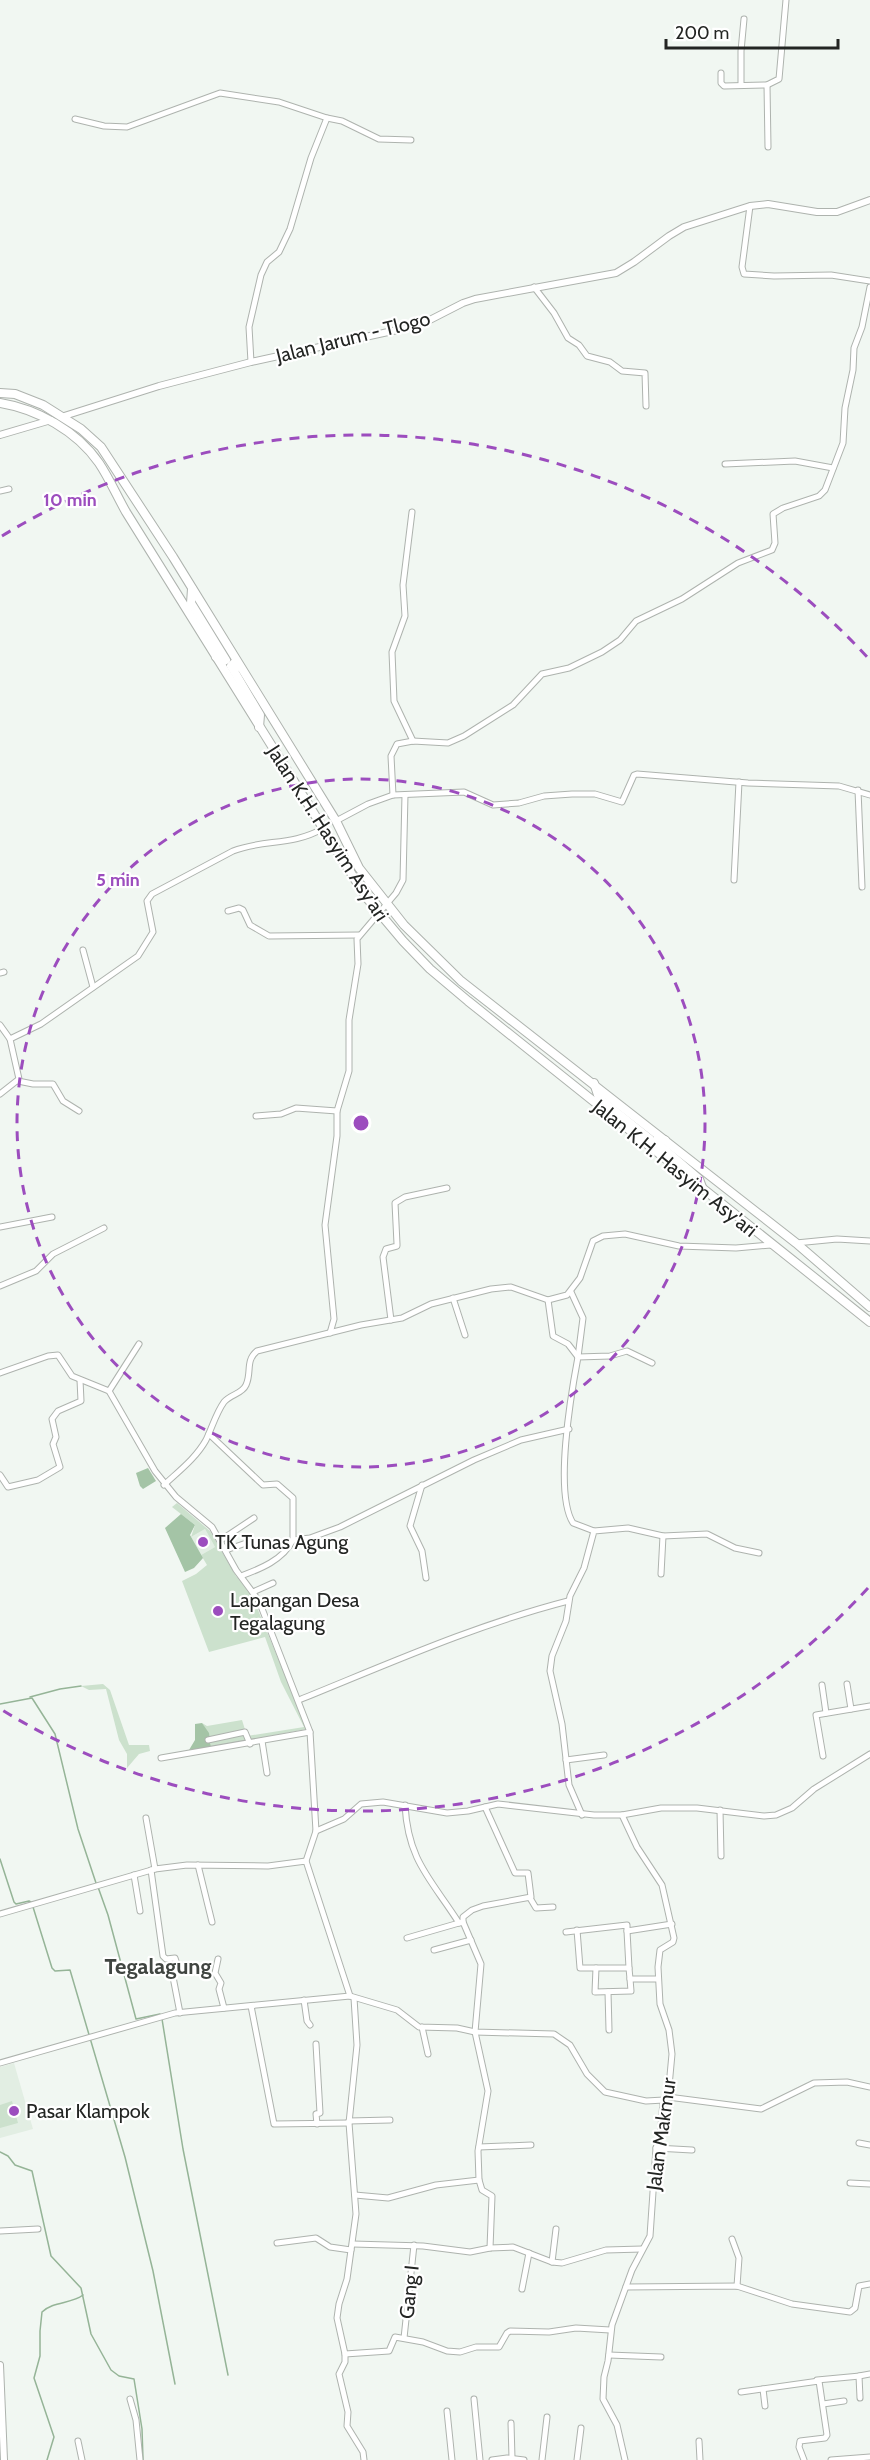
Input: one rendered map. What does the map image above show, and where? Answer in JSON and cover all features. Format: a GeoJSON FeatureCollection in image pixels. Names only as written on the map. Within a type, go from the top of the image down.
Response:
{"type":"FeatureCollection","features":[{"type":"Feature","properties":{"kind":"highway","name":"Jalan K.H. Hasyim Asy'ari"},"geometry":{"type":"LineString","coordinates":[[0,393],[26,398],[62,417],[81,429],[101,447],[192,588],[336,821],[359,868],[386,904],[426,948],[462,981],[796,1243],[870,1307]]}},
{"type":"Feature","properties":{"kind":"highway","name":"Jalan K.H. Hasyim Asy'ari"},"geometry":{"type":"LineString","coordinates":[[0,403],[24,408],[50,420],[75,437],[100,464],[126,512],[214,655],[322,829],[378,913],[446,982],[771,1245],[870,1322]]}},
{"type":"Feature","properties":{"kind":"highway"},"geometry":{"type":"LineString","coordinates":[[192,588],[192,603],[226,657],[226,662],[222,662],[214,655]]}},
{"type":"Feature","properties":{"kind":"highway"},"geometry":{"type":"LineString","coordinates":[[241,668],[234,663],[231,665],[260,715],[259,727]]}},
{"type":"Feature","properties":{"kind":"highway"},"geometry":{"type":"LineString","coordinates":[[594,1083],[599,1098],[650,1139],[646,1142],[638,1138]]}},
{"type":"Feature","properties":{"kind":"highway"},"geometry":{"type":"LineString","coordinates":[[666,1140],[658,1138],[656,1141],[698,1177],[703,1190]]}},
{"type":"Feature","properties":{"kind":"street"},"geometry":{"type":"LineString","coordinates":[[721,73],[722,85],[767,86],[777,82],[781,75],[786,0]]}},
{"type":"Feature","properties":{"kind":"street"},"geometry":{"type":"LineString","coordinates":[[741,85],[744,19]]}},
{"type":"Feature","properties":{"kind":"street"},"geometry":{"type":"LineString","coordinates":[[767,86],[768,147]]}},
{"type":"Feature","properties":{"kind":"street"},"geometry":{"type":"LineString","coordinates":[[75,119],[104,126],[127,127],[220,93],[279,102],[342,121],[379,139],[411,140]]}},
{"type":"Feature","properties":{"kind":"street"},"geometry":{"type":"LineString","coordinates":[[251,362],[249,327],[261,275],[267,262],[279,252],[291,229],[310,158],[327,118]]}},
{"type":"Feature","properties":{"kind":"street","name":"Jalan Jarum - Tlogo"},"geometry":{"type":"LineString","coordinates":[[0,435],[159,386],[251,362],[420,325],[463,303],[534,287],[616,273],[684,227],[750,206],[768,204],[817,212],[837,212],[870,200]]}},
{"type":"Feature","properties":{"kind":"street"},"geometry":{"type":"LineString","coordinates":[[750,206],[742,267],[744,274],[831,275],[870,281]]}},
{"type":"Feature","properties":{"kind":"street"},"geometry":{"type":"LineString","coordinates":[[534,287],[554,313],[568,338],[579,345],[587,356],[610,362],[622,372],[645,373],[646,406]]}},
{"type":"Feature","properties":{"kind":"street"},"geometry":{"type":"LineString","coordinates":[[393,795],[392,751],[399,743],[448,742],[464,736],[513,705],[542,674],[569,668],[602,651],[620,640],[636,621],[682,599],[738,563],[772,550],[775,543],[773,514],[783,508],[823,494],[833,468],[844,436],[844,408],[853,369],[854,348],[862,327],[870,287]]}},
{"type":"Feature","properties":{"kind":"street"},"geometry":{"type":"LineString","coordinates":[[725,464],[795,461],[833,468]]}},
{"type":"Feature","properties":{"kind":"street"},"geometry":{"type":"LineString","coordinates":[[0,491],[9,489]]}},
{"type":"Feature","properties":{"kind":"street"},"geometry":{"type":"LineString","coordinates":[[412,512],[403,585],[405,616],[392,652],[393,700],[413,741]]}},
{"type":"Feature","properties":{"kind":"street"},"geometry":{"type":"LineString","coordinates":[[336,821],[368,804],[393,795],[464,792],[493,805],[519,803],[544,796],[596,794],[619,802],[624,800],[634,775],[637,774],[739,782],[839,786],[870,795]]}},
{"type":"Feature","properties":{"kind":"street"},"geometry":{"type":"LineString","coordinates":[[734,880],[739,782]]}},
{"type":"Feature","properties":{"kind":"street"},"geometry":{"type":"LineString","coordinates":[[858,790],[862,887]]}},
{"type":"Feature","properties":{"kind":"street"},"geometry":{"type":"LineString","coordinates":[[330,1333],[334,1319],[325,1225],[337,1136],[337,1111],[349,1071],[349,1020],[357,977],[359,935],[396,892],[403,880],[405,795]]}},
{"type":"Feature","properties":{"kind":"street"},"geometry":{"type":"LineString","coordinates":[[10,1039],[41,1024],[138,956],[153,932],[147,901],[152,894],[233,851],[247,846],[289,842],[322,829]]}},
{"type":"Feature","properties":{"kind":"street"},"geometry":{"type":"LineString","coordinates":[[228,911],[240,908],[250,925],[269,936],[359,935]]}},
{"type":"Feature","properties":{"kind":"street"},"geometry":{"type":"LineString","coordinates":[[83,950],[93,987]]}},
{"type":"Feature","properties":{"kind":"street"},"geometry":{"type":"LineString","coordinates":[[0,1025],[10,1039],[20,1075],[18,1081],[0,1094]]}},
{"type":"Feature","properties":{"kind":"street"},"geometry":{"type":"LineString","coordinates":[[18,1081],[53,1084],[63,1101],[79,1111]]}},
{"type":"Feature","properties":{"kind":"street"},"geometry":{"type":"LineString","coordinates":[[256,1116],[279,1115],[296,1108],[337,1111]]}},
{"type":"Feature","properties":{"kind":"street"},"geometry":{"type":"LineString","coordinates":[[391,1320],[383,1257],[386,1249],[397,1246],[395,1203],[405,1197],[447,1188]]}},
{"type":"Feature","properties":{"kind":"street"},"geometry":{"type":"LineString","coordinates":[[0,1227],[52,1217]]}},
{"type":"Feature","properties":{"kind":"street"},"geometry":{"type":"LineString","coordinates":[[0,1286],[36,1271],[53,1254],[104,1227]]}},
{"type":"Feature","properties":{"kind":"street"},"geometry":{"type":"LineString","coordinates":[[164,1485],[193,1458],[224,1403],[240,1392],[247,1383],[249,1363],[255,1353],[411,1315],[431,1304],[453,1298],[511,1287],[549,1299],[571,1293],[580,1278],[593,1241],[597,1237],[634,1235],[665,1244],[716,1248],[771,1245]]}},
{"type":"Feature","properties":{"kind":"street"},"geometry":{"type":"LineString","coordinates":[[796,1243],[837,1239],[870,1241]]}},
{"type":"Feature","properties":{"kind":"street"},"geometry":{"type":"LineString","coordinates":[[571,1293],[583,1318],[564,1480],[566,1509],[573,1523],[594,1531],[628,1528],[663,1536],[707,1534],[735,1548],[759,1553]]}},
{"type":"Feature","properties":{"kind":"street"},"geometry":{"type":"LineString","coordinates":[[453,1298],[465,1335]]}},
{"type":"Feature","properties":{"kind":"street"},"geometry":{"type":"LineString","coordinates":[[549,1299],[553,1336],[568,1344],[578,1357]]}},
{"type":"Feature","properties":{"kind":"street"},"geometry":{"type":"LineString","coordinates":[[109,1391],[139,1344]]}},
{"type":"Feature","properties":{"kind":"street"},"geometry":{"type":"LineString","coordinates":[[578,1357],[609,1356],[627,1351],[652,1363]]}},
{"type":"Feature","properties":{"kind":"street"},"geometry":{"type":"LineString","coordinates":[[0,1374],[48,1356],[58,1355],[72,1376],[109,1391],[164,1485],[184,1505],[212,1527],[253,1592],[310,1732],[316,1831],[306,1861],[352,1997],[357,2045],[349,2122],[355,2196],[352,2247],[338,2318],[345,2354],[345,2362],[339,2374],[348,2412],[347,2426],[359,2445],[364,2460]]}},
{"type":"Feature","properties":{"kind":"street"},"geometry":{"type":"LineString","coordinates":[[0,1475],[8,1487],[38,1480],[60,1467],[53,1444],[56,1437],[52,1419],[58,1411],[81,1401],[80,1380]]}},
{"type":"Feature","properties":{"kind":"street"},"geometry":{"type":"LineString","coordinates":[[293,1540],[310,1538],[340,1527],[422,1485],[521,1440],[569,1429]]}},
{"type":"Feature","properties":{"kind":"street"},"geometry":{"type":"LineString","coordinates":[[208,1434],[263,1485],[278,1484],[293,1498],[291,1545],[270,1564],[241,1576]]}},
{"type":"Feature","properties":{"kind":"street"},"geometry":{"type":"LineString","coordinates":[[422,1485],[410,1526],[422,1551],[426,1578]]}},
{"type":"Feature","properties":{"kind":"street"},"geometry":{"type":"LineString","coordinates":[[221,1540],[254,1518]]}},
{"type":"Feature","properties":{"kind":"street"},"geometry":{"type":"LineString","coordinates":[[582,1815],[571,1790],[562,1724],[550,1671],[552,1656],[566,1621],[568,1601],[584,1568],[594,1531]]}},
{"type":"Feature","properties":{"kind":"street"},"geometry":{"type":"LineString","coordinates":[[661,1574],[663,1536]]}},
{"type":"Feature","properties":{"kind":"street"},"geometry":{"type":"LineString","coordinates":[[226,1550],[252,1541]]}},
{"type":"Feature","properties":{"kind":"street"},"geometry":{"type":"LineString","coordinates":[[253,1592],[273,1583]]}},
{"type":"Feature","properties":{"kind":"street"},"geometry":{"type":"LineString","coordinates":[[298,1700],[419,1649],[568,1601]]}},
{"type":"Feature","properties":{"kind":"street"},"geometry":{"type":"LineString","coordinates":[[847,1684],[851,1709]]}},
{"type":"Feature","properties":{"kind":"street"},"geometry":{"type":"LineString","coordinates":[[822,1685],[826,1713]]}},
{"type":"Feature","properties":{"kind":"street"},"geometry":{"type":"LineString","coordinates":[[823,1756],[816,1715],[870,1706]]}},
{"type":"Feature","properties":{"kind":"street"},"geometry":{"type":"LineString","coordinates":[[208,1740],[245,1732],[250,1744]]}},
{"type":"Feature","properties":{"kind":"street"},"geometry":{"type":"LineString","coordinates":[[161,1758],[310,1732]]}},
{"type":"Feature","properties":{"kind":"street"},"geometry":{"type":"LineString","coordinates":[[262,1741],[267,1773]]}},
{"type":"Feature","properties":{"kind":"street"},"geometry":{"type":"LineString","coordinates":[[316,1831],[344,1819],[361,1804],[383,1802],[447,1813],[498,1804],[582,1815],[622,1815],[661,1808],[697,1808],[764,1816],[786,1812],[814,1789],[870,1754]]}},
{"type":"Feature","properties":{"kind":"street"},"geometry":{"type":"LineString","coordinates":[[566,1760],[604,1755]]}},
{"type":"Feature","properties":{"kind":"street"},"geometry":{"type":"LineString","coordinates":[[405,1805],[407,1830],[415,1857],[461,1923],[481,1964],[475,2032],[488,2091],[479,2147],[478,2180],[482,2190],[492,2196],[490,2248]]}},
{"type":"Feature","properties":{"kind":"street"},"geometry":{"type":"LineString","coordinates":[[485,1807],[515,1873],[528,1874],[530,1898],[536,1908],[553,1907]]}},
{"type":"Feature","properties":{"kind":"street"},"geometry":{"type":"LineString","coordinates":[[720,1810],[721,1856]]}},
{"type":"Feature","properties":{"kind":"street"},"geometry":{"type":"LineString","coordinates":[[622,1815],[637,1847],[662,1885],[672,1924],[627,1931]]}},
{"type":"Feature","properties":{"kind":"street"},"geometry":{"type":"LineString","coordinates":[[146,1818],[163,1957],[174,1958],[178,1967],[173,1974],[180,2013]]}},
{"type":"Feature","properties":{"kind":"street"},"geometry":{"type":"LineString","coordinates":[[0,1914],[153,1870],[198,1865],[268,1866],[306,1861]]}},
{"type":"Feature","properties":{"kind":"street"},"geometry":{"type":"LineString","coordinates":[[198,1865],[212,1922]]}},
{"type":"Feature","properties":{"kind":"street"},"geometry":{"type":"LineString","coordinates":[[134,1875],[140,1911]]}},
{"type":"Feature","properties":{"kind":"street"},"geometry":{"type":"LineString","coordinates":[[461,1923],[463,1917],[472,1910],[530,1898]]}},
{"type":"Feature","properties":{"kind":"street"},"geometry":{"type":"LineString","coordinates":[[406,1938],[461,1923]]}},
{"type":"Feature","properties":{"kind":"street","name":"Jalan Makmur"},"geometry":{"type":"LineString","coordinates":[[625,2460],[617,2426],[604,2403],[602,2394],[609,2355],[610,2330],[642,2249],[650,2236],[656,2148],[660,2138],[666,2098],[671,2042],[660,2004],[659,1952],[674,1940],[672,1924]]}},
{"type":"Feature","properties":{"kind":"street"},"geometry":{"type":"LineString","coordinates":[[566,1932],[627,1925],[631,1991],[595,1992],[596,1968]]}},
{"type":"Feature","properties":{"kind":"street"},"geometry":{"type":"LineString","coordinates":[[577,1930],[580,1968],[629,1968]]}},
{"type":"Feature","properties":{"kind":"street"},"geometry":{"type":"LineString","coordinates":[[434,1950],[471,1940]]}},
{"type":"Feature","properties":{"kind":"street"},"geometry":{"type":"LineString","coordinates":[[218,1959],[215,1972],[220,1983],[219,1989],[225,2008]]}},
{"type":"Feature","properties":{"kind":"street"},"geometry":{"type":"LineString","coordinates":[[630,1979],[658,1979]]}},
{"type":"Feature","properties":{"kind":"street"},"geometry":{"type":"LineString","coordinates":[[608,1992],[609,2030]]}},
{"type":"Feature","properties":{"kind":"street"},"geometry":{"type":"LineString","coordinates":[[0,2063],[180,2013],[352,1997],[397,2010],[412,2023],[422,2027],[457,2028],[475,2032],[554,2034],[570,2045],[587,2074],[605,2092],[646,2101],[666,2098],[761,2109],[814,2083],[847,2082],[870,2087]]}},
{"type":"Feature","properties":{"kind":"street"},"geometry":{"type":"LineString","coordinates":[[304,2000],[307,2021],[310,2025]]}},
{"type":"Feature","properties":{"kind":"street"},"geometry":{"type":"LineString","coordinates":[[251,2006],[274,2124],[390,2121]]}},
{"type":"Feature","properties":{"kind":"street"},"geometry":{"type":"LineString","coordinates":[[422,2027],[428,2054]]}},
{"type":"Feature","properties":{"kind":"street"},"geometry":{"type":"LineString","coordinates":[[316,2044],[320,2113],[315,2114],[318,2124]]}},
{"type":"Feature","properties":{"kind":"street"},"geometry":{"type":"LineString","coordinates":[[859,2144],[870,2145]]}},
{"type":"Feature","properties":{"kind":"street"},"geometry":{"type":"LineString","coordinates":[[479,2147],[531,2145]]}},
{"type":"Feature","properties":{"kind":"street"},"geometry":{"type":"LineString","coordinates":[[656,2148],[692,2150]]}},
{"type":"Feature","properties":{"kind":"street"},"geometry":{"type":"LineString","coordinates":[[355,2196],[388,2198],[436,2185],[478,2180]]}},
{"type":"Feature","properties":{"kind":"street"},"geometry":{"type":"LineString","coordinates":[[850,2183],[870,2184]]}},
{"type":"Feature","properties":{"kind":"street"},"geometry":{"type":"LineString","coordinates":[[0,2231],[38,2229]]}},
{"type":"Feature","properties":{"kind":"street"},"geometry":{"type":"LineString","coordinates":[[552,2262],[556,2229]]}},
{"type":"Feature","properties":{"kind":"street"},"geometry":{"type":"LineString","coordinates":[[277,2243],[316,2238],[330,2247],[414,2245],[470,2252],[513,2247],[552,2262],[566,2262],[606,2250],[642,2249]]}},
{"type":"Feature","properties":{"kind":"street"},"geometry":{"type":"LineString","coordinates":[[732,2239],[740,2258],[736,2286]]}},
{"type":"Feature","properties":{"kind":"street","name":"Gang I"},"geometry":{"type":"LineString","coordinates":[[404,2338],[414,2245]]}},
{"type":"Feature","properties":{"kind":"street"},"geometry":{"type":"LineString","coordinates":[[522,2289],[529,2253]]}},
{"type":"Feature","properties":{"kind":"street"},"geometry":{"type":"LineString","coordinates":[[626,2287],[736,2286],[792,2304],[850,2312],[855,2308],[859,2286],[870,2284]]}},
{"type":"Feature","properties":{"kind":"street"},"geometry":{"type":"LineString","coordinates":[[345,2354],[389,2350],[394,2338],[423,2342],[441,2350],[460,2352],[476,2347],[499,2347],[510,2331],[549,2332],[576,2328],[610,2330]]}},
{"type":"Feature","properties":{"kind":"street"},"geometry":{"type":"LineString","coordinates":[[609,2355],[661,2357]]}},
{"type":"Feature","properties":{"kind":"street"},"geometry":{"type":"LineString","coordinates":[[0,2365],[4,2460]]}},
{"type":"Feature","properties":{"kind":"street"},"geometry":{"type":"LineString","coordinates":[[741,2392],[870,2374]]}},
{"type":"Feature","properties":{"kind":"street"},"geometry":{"type":"LineString","coordinates":[[860,2376],[860,2398]]}},
{"type":"Feature","properties":{"kind":"street"},"geometry":{"type":"LineString","coordinates":[[804,2460],[799,2448],[801,2441],[825,2438],[827,2435],[817,2380]]}},
{"type":"Feature","properties":{"kind":"street"},"geometry":{"type":"LineString","coordinates":[[763,2389],[765,2406]]}},
{"type":"Feature","properties":{"kind":"street"},"geometry":{"type":"LineString","coordinates":[[130,2399],[136,2421],[140,2460]]}},
{"type":"Feature","properties":{"kind":"street"},"geometry":{"type":"LineString","coordinates":[[474,2399],[480,2460]]}},
{"type":"Feature","properties":{"kind":"street"},"geometry":{"type":"LineString","coordinates":[[823,2404],[844,2401]]}},
{"type":"Feature","properties":{"kind":"street"},"geometry":{"type":"LineString","coordinates":[[447,2411],[452,2460]]}},
{"type":"Feature","properties":{"kind":"street"},"geometry":{"type":"LineString","coordinates":[[542,2460],[547,2418]]}},
{"type":"Feature","properties":{"kind":"street"},"geometry":{"type":"LineString","coordinates":[[511,2423],[512,2458]]}},
{"type":"Feature","properties":{"kind":"street"},"geometry":{"type":"LineString","coordinates":[[577,2460],[581,2428]]}},
{"type":"Feature","properties":{"kind":"street"},"geometry":{"type":"LineString","coordinates":[[78,2441],[82,2460]]}},
{"type":"Feature","properties":{"kind":"street"},"geometry":{"type":"LineString","coordinates":[[699,2441],[700,2460]]}},
{"type":"Feature","properties":{"kind":"street"},"geometry":{"type":"LineString","coordinates":[[831,2460],[870,2457]]}},
{"type":"Feature","properties":{"kind":"street"},"geometry":{"type":"LineString","coordinates":[[492,2460],[512,2458],[524,2460]]}},
{"type":"Feature","properties":{"kind":"shaded area","name":"TK Tunas Agung"},"geometry":{"type":"Polygon","coordinates":[[[205,1529],[215,1547],[201,1555],[191,1537],[205,1529]]]}},
{"type":"Feature","properties":{"kind":"shaded area","name":"Pasar Klampok"},"geometry":{"type":"Polygon","coordinates":[[[14,2063],[33,2129],[0,2138],[0,2067],[14,2063]]]}},
{"type":"Feature","properties":{"kind":"green space"},"geometry":{"type":"Polygon","coordinates":[[[148,1468],[156,1481],[143,1489],[136,1473],[148,1468]]]}},
{"type":"Feature","properties":{"kind":"green space"},"geometry":{"type":"Polygon","coordinates":[[[177,1503],[210,1531],[236,1576],[251,1593],[307,1729],[211,1747],[211,1740],[202,1723],[207,1726],[242,1720],[247,1736],[304,1727],[281,1682],[265,1637],[209,1652],[182,1581],[207,1565],[201,1555],[215,1547],[205,1529],[191,1537],[195,1525],[172,1507],[177,1503]]]}},
{"type":"Feature","properties":{"kind":"green space"},"geometry":{"type":"Polygon","coordinates":[[[181,1514],[195,1525],[190,1535],[203,1558],[194,1568],[185,1572],[165,1528],[181,1514]]]}},
{"type":"Feature","properties":{"kind":"green space"},"geometry":{"type":"Polygon","coordinates":[[[103,1684],[110,1690],[129,1745],[149,1745],[150,1751],[139,1754],[127,1768],[127,1754],[119,1740],[106,1689],[89,1690],[81,1686],[103,1684]]]}},
{"type":"Feature","properties":{"kind":"green space"},"geometry":{"type":"Polygon","coordinates":[[[202,1723],[209,1733],[211,1747],[189,1750],[195,1740],[195,1724],[202,1723]]]}},
{"type":"Feature","properties":{"kind":"green space"},"geometry":{"type":"Polygon","coordinates":[[[12,2101],[18,2123],[0,2128],[0,2105],[12,2101]]]}},
{"type":"Feature","properties":{"kind":"waterway"},"geometry":{"type":"LineString","coordinates":[[30,1697],[81,1686]]}},
{"type":"Feature","properties":{"kind":"waterway"},"geometry":{"type":"LineString","coordinates":[[0,1704],[32,1698],[55,1734],[78,1829],[96,1883]]}},
{"type":"Feature","properties":{"kind":"waterway"},"geometry":{"type":"LineString","coordinates":[[0,1859],[14,1902],[16,1904],[31,1902]]}},
{"type":"Feature","properties":{"kind":"waterway"},"geometry":{"type":"LineString","coordinates":[[98,1887],[108,1915],[136,2019],[160,2014]]}},
{"type":"Feature","properties":{"kind":"waterway"},"geometry":{"type":"LineString","coordinates":[[33,1907],[52,1968],[55,1971],[70,1970],[125,2157],[153,2271],[175,2384]]}},
{"type":"Feature","properties":{"kind":"waterway"},"geometry":{"type":"LineString","coordinates":[[162,2019],[183,2149],[228,2375]]}},
{"type":"Feature","properties":{"kind":"waterway"},"geometry":{"type":"LineString","coordinates":[[0,2152],[8,2156],[15,2165],[32,2171],[51,2256],[81,2288],[91,2334],[111,2370],[119,2376],[134,2379],[142,2429],[143,2460]]}},
{"type":"Feature","properties":{"kind":"waterway"},"geometry":{"type":"LineString","coordinates":[[47,2460],[54,2437],[34,2378],[40,2356],[42,2312],[46,2308],[83,2295]]}},
{"type":"Feature","properties":{"kind":"place","name":"TK Tunas Agung"},"geometry":{"type":"Point","coordinates":[203,1542]}},
{"type":"Feature","properties":{"kind":"place","name":"Lapangan Desa Tegalagung"},"geometry":{"type":"Point","coordinates":[218,1611]}},
{"type":"Feature","properties":{"kind":"place","name":"Pasar Klampok"},"geometry":{"type":"Point","coordinates":[14,2111]}},
{"type":"Feature","properties":{"kind":"district","name":"Tegalagung"},"geometry":{"type":"Point","coordinates":[158,1966]}}]}
